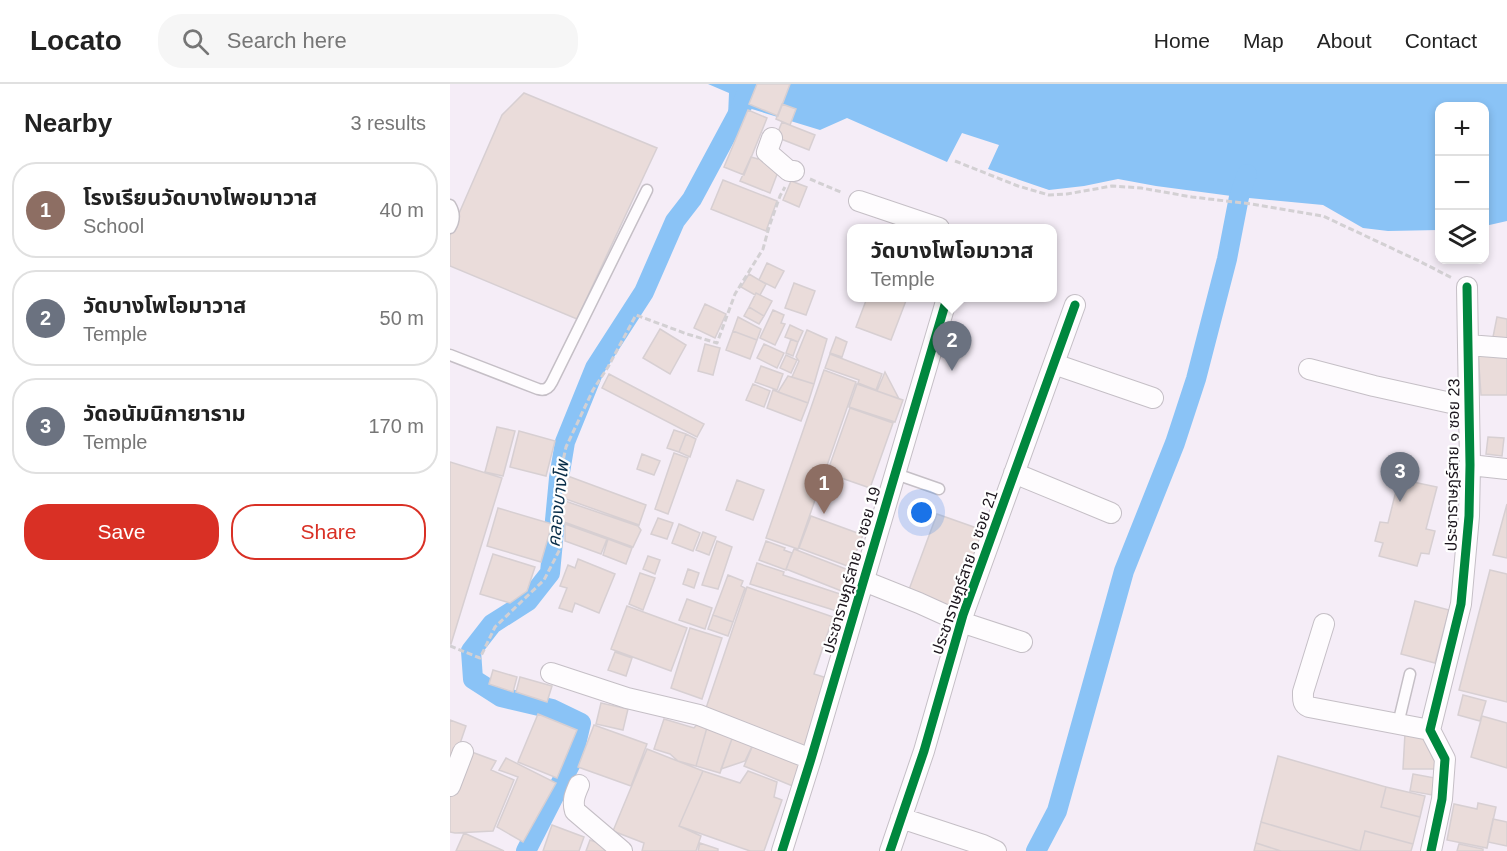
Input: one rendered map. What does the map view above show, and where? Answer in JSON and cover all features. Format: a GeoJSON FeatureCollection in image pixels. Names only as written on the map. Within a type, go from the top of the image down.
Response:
{"type":"FeatureCollection","features":[{"type":"Feature","properties":{"kind":"street"},"geometry":{"type":"LineString","coordinates":[[772,138],[767,152],[789,171],[794,171]]}},
{"type":"Feature","properties":{"kind":"street"},"geometry":{"type":"LineString","coordinates":[[859,201],[927,224]]}},
{"type":"Feature","properties":{"kind":"street","name":"ประชาราษฎร์สาย ๑ ซอย 23"},"geometry":{"type":"LineString","coordinates":[[1430,730],[1461,604],[1469,516],[1467,287]]}},
{"type":"Feature","properties":{"kind":"street","name":"ประชาราษฎร์สาย ๑ ซอย 19"},"geometry":{"type":"LineString","coordinates":[[782,851],[812,759],[946,302]]}},
{"type":"Feature","properties":{"kind":"street","name":"ประชาราษฎร์สาย ๑ ซอย 21"},"geometry":{"type":"LineString","coordinates":[[890,851],[924,751],[961,622],[1075,305]]}},
{"type":"Feature","properties":{"kind":"street"},"geometry":{"type":"LineString","coordinates":[[1468,345],[1507,348]]}},
{"type":"Feature","properties":{"kind":"street"},"geometry":{"type":"LineString","coordinates":[[1054,364],[1154,398]]}},
{"type":"Feature","properties":{"kind":"street"},"geometry":{"type":"LineString","coordinates":[[1309,369],[1469,407]]}},
{"type":"Feature","properties":{"kind":"street"},"geometry":{"type":"LineString","coordinates":[[1470,465],[1507,469]]}},
{"type":"Feature","properties":{"kind":"street"},"geometry":{"type":"LineString","coordinates":[[1014,473],[1111,513]]}},
{"type":"Feature","properties":{"kind":"street"},"geometry":{"type":"LineString","coordinates":[[864,580],[961,622],[1022,642]]}},
{"type":"Feature","properties":{"kind":"street"},"geometry":{"type":"LineString","coordinates":[[1324,624],[1309,670],[1303,702],[1309,708],[1430,730],[1445,759],[1442,799],[1431,851]]}},
{"type":"Feature","properties":{"kind":"street"},"geometry":{"type":"LineString","coordinates":[[551,673],[627,698],[699,715],[812,759]]}},
{"type":"Feature","properties":{"kind":"street"},"geometry":{"type":"LineString","coordinates":[[450,786],[464,752]]}},
{"type":"Feature","properties":{"kind":"street"},"geometry":{"type":"LineString","coordinates":[[579,785],[574,797],[575,811],[622,851]]}},
{"type":"Feature","properties":{"kind":"street"},"geometry":{"type":"LineString","coordinates":[[901,818],[996,851]]}},
{"type":"Feature","properties":{"kind":"lane"},"geometry":{"type":"LineString","coordinates":[[450,355],[538,389],[547,389],[647,190]]}},
{"type":"Feature","properties":{"kind":"lane"},"geometry":{"type":"LineString","coordinates":[[450,206],[454,217],[450,228]]}},
{"type":"Feature","properties":{"kind":"lane"},"geometry":{"type":"LineString","coordinates":[[896,474],[939,489]]}},
{"type":"Feature","properties":{"kind":"lane"},"geometry":{"type":"LineString","coordinates":[[1398,724],[1410,674]]}},
{"type":"Feature","properties":{"kind":"path"},"geometry":{"type":"LineString","coordinates":[[955,161],[1018,186],[1049,195],[1067,195],[1112,186],[1141,188],[1323,216],[1427,265],[1467,287]]}},
{"type":"Feature","properties":{"kind":"path"},"geometry":{"type":"LineString","coordinates":[[450,646],[480,658],[495,627],[544,579],[561,547],[558,484],[566,447],[593,390],[636,315],[717,344],[735,294],[763,249],[780,196],[794,171],[859,201]]}},
{"type":"Feature","properties":{"kind":"water"},"geometry":{"type":"Polygon","coordinates":[[[708,84],[1507,84],[1507,221],[1489,225],[1489,102],[1435,102],[1435,230],[1388,231],[1363,228],[1323,205],[1239,197],[1118,179],[1049,190],[988,169],[999,145],[962,133],[947,162],[847,118],[820,130],[742,106],[728,116],[729,93],[708,84]]]}},
{"type":"Feature","properties":{"kind":"building"},"geometry":{"type":"Polygon","coordinates":[[[757,84],[790,84],[778,116],[749,104],[757,84]]]}},
{"type":"Feature","properties":{"kind":"building"},"geometry":{"type":"Polygon","coordinates":[[[524,93],[657,148],[577,319],[450,266],[450,234],[502,115],[524,93]]]}},
{"type":"Feature","properties":{"kind":"building"},"geometry":{"type":"Polygon","coordinates":[[[782,104],[796,109],[790,125],[776,119],[782,104]]]}},
{"type":"Feature","properties":{"kind":"building"},"geometry":{"type":"Polygon","coordinates":[[[748,110],[767,118],[744,175],[724,167],[748,110]]]}},
{"type":"Feature","properties":{"kind":"building"},"geometry":{"type":"Polygon","coordinates":[[[782,122],[815,135],[809,150],[776,137],[782,122]]]}},
{"type":"Feature","properties":{"kind":"building"},"geometry":{"type":"Polygon","coordinates":[[[759,156],[779,169],[770,193],[740,181],[751,157],[758,159],[759,156]]]}},
{"type":"Feature","properties":{"kind":"building"},"geometry":{"type":"Polygon","coordinates":[[[723,180],[777,201],[766,231],[711,209],[723,180]]]}},
{"type":"Feature","properties":{"kind":"building"},"geometry":{"type":"Polygon","coordinates":[[[791,181],[807,187],[799,207],[783,200],[791,181]]]}},
{"type":"Feature","properties":{"kind":"building"},"geometry":{"type":"Polygon","coordinates":[[[767,263],[784,271],[775,288],[759,280],[767,263]]]}},
{"type":"Feature","properties":{"kind":"building"},"geometry":{"type":"Polygon","coordinates":[[[749,274],[766,284],[760,295],[756,293],[755,295],[741,287],[749,274]]]}},
{"type":"Feature","properties":{"kind":"building"},"geometry":{"type":"Polygon","coordinates":[[[794,283],[815,291],[806,315],[785,308],[794,283]]]}},
{"type":"Feature","properties":{"kind":"building"},"geometry":{"type":"Polygon","coordinates":[[[756,293],[772,301],[764,316],[749,307],[756,293]]]}},
{"type":"Feature","properties":{"kind":"building"},"geometry":{"type":"Polygon","coordinates":[[[865,302],[905,302],[891,340],[856,327],[865,302]]]}},
{"type":"Feature","properties":{"kind":"building"},"geometry":{"type":"Polygon","coordinates":[[[705,304],[726,314],[715,338],[694,328],[705,304]]]}},
{"type":"Feature","properties":{"kind":"building"},"geometry":{"type":"Polygon","coordinates":[[[749,307],[764,316],[759,324],[744,316],[749,307]]]}},
{"type":"Feature","properties":{"kind":"building"},"geometry":{"type":"Polygon","coordinates":[[[773,310],[784,315],[781,323],[785,324],[775,345],[760,338],[773,310]]]}},
{"type":"Feature","properties":{"kind":"building"},"geometry":{"type":"Polygon","coordinates":[[[738,317],[761,329],[757,340],[733,331],[738,317]]]}},
{"type":"Feature","properties":{"kind":"building"},"geometry":{"type":"Polygon","coordinates":[[[1497,317],[1507,319],[1507,340],[1493,337],[1497,317]]]}},
{"type":"Feature","properties":{"kind":"building"},"geometry":{"type":"Polygon","coordinates":[[[790,325],[803,331],[798,342],[785,337],[790,325]]]}},
{"type":"Feature","properties":{"kind":"building"},"geometry":{"type":"Polygon","coordinates":[[[660,329],[686,345],[670,374],[643,358],[660,329]]]}},
{"type":"Feature","properties":{"kind":"building"},"geometry":{"type":"Polygon","coordinates":[[[807,330],[827,339],[814,384],[792,377],[799,361],[796,357],[807,330]]]}},
{"type":"Feature","properties":{"kind":"building"},"geometry":{"type":"Polygon","coordinates":[[[733,331],[757,340],[750,359],[726,350],[733,331]]]}},
{"type":"Feature","properties":{"kind":"building"},"geometry":{"type":"Polygon","coordinates":[[[836,337],[847,342],[842,357],[830,353],[836,337]]]}},
{"type":"Feature","properties":{"kind":"building"},"geometry":{"type":"Polygon","coordinates":[[[791,339],[798,342],[793,356],[786,353],[791,339]]]}},
{"type":"Feature","properties":{"kind":"building"},"geometry":{"type":"Polygon","coordinates":[[[705,344],[720,348],[713,375],[698,371],[705,344]]]}},
{"type":"Feature","properties":{"kind":"building"},"geometry":{"type":"Polygon","coordinates":[[[764,344],[784,353],[777,368],[757,358],[764,344]]]}},
{"type":"Feature","properties":{"kind":"building"},"geometry":{"type":"Polygon","coordinates":[[[1478,351],[1507,352],[1507,395],[1481,395],[1478,351]]]}},
{"type":"Feature","properties":{"kind":"building"},"geometry":{"type":"Polygon","coordinates":[[[830,354],[882,374],[876,390],[858,383],[859,380],[825,368],[830,354]]]}},
{"type":"Feature","properties":{"kind":"building"},"geometry":{"type":"Polygon","coordinates":[[[786,355],[797,360],[791,373],[780,368],[786,355]]]}},
{"type":"Feature","properties":{"kind":"building"},"geometry":{"type":"Polygon","coordinates":[[[761,366],[783,374],[777,390],[755,382],[761,366]]]}},
{"type":"Feature","properties":{"kind":"building"},"geometry":{"type":"Polygon","coordinates":[[[824,370],[856,382],[798,549],[766,538],[824,370]]]}},
{"type":"Feature","properties":{"kind":"building"},"geometry":{"type":"Polygon","coordinates":[[[885,372],[899,399],[877,391],[885,372]]]}},
{"type":"Feature","properties":{"kind":"building"},"geometry":{"type":"Polygon","coordinates":[[[609,374],[704,424],[697,437],[602,388],[609,374]]]}},
{"type":"Feature","properties":{"kind":"building"},"geometry":{"type":"Polygon","coordinates":[[[788,376],[814,384],[808,403],[778,392],[788,376]]]}},
{"type":"Feature","properties":{"kind":"building"},"geometry":{"type":"Polygon","coordinates":[[[753,384],[770,391],[764,407],[746,400],[753,384]]]}},
{"type":"Feature","properties":{"kind":"building"},"geometry":{"type":"Polygon","coordinates":[[[857,384],[903,400],[895,422],[849,407],[857,384]]]}},
{"type":"Feature","properties":{"kind":"building"},"geometry":{"type":"Polygon","coordinates":[[[773,390],[808,403],[801,421],[767,408],[773,390]]]}},
{"type":"Feature","properties":{"kind":"building"},"geometry":{"type":"Polygon","coordinates":[[[850,408],[893,423],[870,488],[827,473],[850,408]]]}},
{"type":"Feature","properties":{"kind":"building"},"geometry":{"type":"Polygon","coordinates":[[[497,427],[515,431],[503,476],[485,472],[497,427]]]}},
{"type":"Feature","properties":{"kind":"building"},"geometry":{"type":"Polygon","coordinates":[[[674,430],[686,434],[679,452],[667,448],[674,430]]]}},
{"type":"Feature","properties":{"kind":"building"},"geometry":{"type":"Polygon","coordinates":[[[519,431],[555,441],[546,476],[510,467],[519,431]]]}},
{"type":"Feature","properties":{"kind":"building"},"geometry":{"type":"Polygon","coordinates":[[[686,434],[696,439],[690,457],[679,452],[686,434]]]}},
{"type":"Feature","properties":{"kind":"building"},"geometry":{"type":"Polygon","coordinates":[[[1488,437],[1504,438],[1502,456],[1486,454],[1488,437]]]}},
{"type":"Feature","properties":{"kind":"building"},"geometry":{"type":"Polygon","coordinates":[[[674,453],[688,458],[668,514],[655,509],[674,453]]]}},
{"type":"Feature","properties":{"kind":"building"},"geometry":{"type":"Polygon","coordinates":[[[642,454],[660,461],[654,475],[637,469],[642,454]]]}},
{"type":"Feature","properties":{"kind":"building"},"geometry":{"type":"Polygon","coordinates":[[[450,462],[502,478],[451,644],[450,644],[450,462]]]}},
{"type":"Feature","properties":{"kind":"building"},"geometry":{"type":"Polygon","coordinates":[[[565,475],[646,505],[639,525],[563,498],[562,485],[565,475]]]}},
{"type":"Feature","properties":{"kind":"building"},"geometry":{"type":"Polygon","coordinates":[[[1399,479],[1437,487],[1426,529],[1435,531],[1429,554],[1421,553],[1417,566],[1379,556],[1383,543],[1375,541],[1380,522],[1388,523],[1399,479]]]}},
{"type":"Feature","properties":{"kind":"building"},"geometry":{"type":"Polygon","coordinates":[[[737,480],[764,490],[753,520],[726,510],[737,480]]]}},
{"type":"Feature","properties":{"kind":"building"},"geometry":{"type":"Polygon","coordinates":[[[562,500],[638,526],[641,530],[633,547],[564,522],[562,500]]]}},
{"type":"Feature","properties":{"kind":"building"},"geometry":{"type":"Polygon","coordinates":[[[1507,504],[1507,558],[1493,555],[1507,504]]]}},
{"type":"Feature","properties":{"kind":"building"},"geometry":{"type":"Polygon","coordinates":[[[498,508],[552,524],[541,562],[487,546],[498,508]]]}},
{"type":"Feature","properties":{"kind":"building"},"geometry":{"type":"Polygon","coordinates":[[[937,514],[988,532],[957,614],[907,595],[937,514]]]}},
{"type":"Feature","properties":{"kind":"building"},"geometry":{"type":"Polygon","coordinates":[[[811,516],[863,535],[850,567],[799,548],[811,516]]]}},
{"type":"Feature","properties":{"kind":"building"},"geometry":{"type":"Polygon","coordinates":[[[658,518],[673,523],[667,539],[651,534],[658,518]]]}},
{"type":"Feature","properties":{"kind":"building"},"geometry":{"type":"Polygon","coordinates":[[[565,524],[607,539],[601,554],[565,541],[565,524]]]}},
{"type":"Feature","properties":{"kind":"building"},"geometry":{"type":"Polygon","coordinates":[[[679,524],[700,533],[693,551],[672,543],[679,524]]]}},
{"type":"Feature","properties":{"kind":"building"},"geometry":{"type":"Polygon","coordinates":[[[703,532],[716,537],[709,555],[696,550],[703,532]]]}},
{"type":"Feature","properties":{"kind":"building"},"geometry":{"type":"Polygon","coordinates":[[[608,539],[632,548],[626,564],[603,555],[608,539]]]}},
{"type":"Feature","properties":{"kind":"building"},"geometry":{"type":"Polygon","coordinates":[[[717,541],[732,547],[718,589],[702,585],[717,541]]]}},
{"type":"Feature","properties":{"kind":"building"},"geometry":{"type":"Polygon","coordinates":[[[766,541],[792,553],[786,570],[759,560],[766,541]]]}},
{"type":"Feature","properties":{"kind":"building"},"geometry":{"type":"Polygon","coordinates":[[[794,549],[851,571],[844,592],[786,569],[794,549]]]}},
{"type":"Feature","properties":{"kind":"building"},"geometry":{"type":"Polygon","coordinates":[[[493,554],[535,567],[527,591],[510,603],[480,594],[493,554]]]}},
{"type":"Feature","properties":{"kind":"building"},"geometry":{"type":"Polygon","coordinates":[[[648,556],[660,560],[655,574],[643,569],[648,556]]]}},
{"type":"Feature","properties":{"kind":"building"},"geometry":{"type":"Polygon","coordinates":[[[578,559],[615,574],[599,613],[575,603],[572,612],[559,608],[567,588],[560,586],[568,565],[575,568],[578,559]]]}},
{"type":"Feature","properties":{"kind":"building"},"geometry":{"type":"Polygon","coordinates":[[[757,563],[784,572],[783,575],[852,598],[844,622],[837,620],[840,612],[750,584],[757,563]]]}},
{"type":"Feature","properties":{"kind":"building"},"geometry":{"type":"Polygon","coordinates":[[[688,569],[699,573],[694,588],[683,584],[688,569]]]}},
{"type":"Feature","properties":{"kind":"building"},"geometry":{"type":"Polygon","coordinates":[[[1490,570],[1507,574],[1507,702],[1459,690],[1490,570]]]}},
{"type":"Feature","properties":{"kind":"building"},"geometry":{"type":"Polygon","coordinates":[[[640,573],[655,578],[643,610],[629,604],[640,573]]]}},
{"type":"Feature","properties":{"kind":"building"},"geometry":{"type":"Polygon","coordinates":[[[728,575],[743,581],[741,586],[745,588],[733,622],[713,615],[728,575]]]}},
{"type":"Feature","properties":{"kind":"building"},"geometry":{"type":"Polygon","coordinates":[[[747,587],[833,617],[814,674],[827,678],[804,747],[705,711],[747,587]]]}},
{"type":"Feature","properties":{"kind":"building"},"geometry":{"type":"Polygon","coordinates":[[[687,599],[712,608],[705,629],[679,620],[687,599]]]}},
{"type":"Feature","properties":{"kind":"building"},"geometry":{"type":"Polygon","coordinates":[[[1415,601],[1449,610],[1435,663],[1401,654],[1415,601]]]}},
{"type":"Feature","properties":{"kind":"building"},"geometry":{"type":"Polygon","coordinates":[[[627,606],[687,628],[671,671],[611,649],[627,606]]]}},
{"type":"Feature","properties":{"kind":"building"},"geometry":{"type":"Polygon","coordinates":[[[713,615],[733,622],[728,636],[708,629],[713,615]]]}},
{"type":"Feature","properties":{"kind":"building"},"geometry":{"type":"Polygon","coordinates":[[[690,628],[722,638],[702,699],[671,688],[690,628]]]}},
{"type":"Feature","properties":{"kind":"building"},"geometry":{"type":"Polygon","coordinates":[[[615,652],[632,658],[626,676],[608,670],[615,652]]]}},
{"type":"Feature","properties":{"kind":"building"},"geometry":{"type":"Polygon","coordinates":[[[493,670],[517,677],[513,692],[489,684],[493,670]]]}},
{"type":"Feature","properties":{"kind":"building"},"geometry":{"type":"Polygon","coordinates":[[[520,677],[552,686],[547,702],[516,692],[520,677]]]}},
{"type":"Feature","properties":{"kind":"building"},"geometry":{"type":"Polygon","coordinates":[[[1463,695],[1486,701],[1480,721],[1458,715],[1463,695]]]}},
{"type":"Feature","properties":{"kind":"building"},"geometry":{"type":"Polygon","coordinates":[[[601,703],[628,709],[623,730],[596,724],[601,703]]]}},
{"type":"Feature","properties":{"kind":"building"},"geometry":{"type":"Polygon","coordinates":[[[538,714],[577,730],[557,778],[518,762],[538,714]]]}},
{"type":"Feature","properties":{"kind":"building"},"geometry":{"type":"Polygon","coordinates":[[[1482,716],[1507,723],[1507,768],[1471,757],[1482,716]]]}},
{"type":"Feature","properties":{"kind":"building"},"geometry":{"type":"Polygon","coordinates":[[[664,719],[694,728],[699,722],[708,724],[696,766],[678,761],[670,754],[654,749],[664,719]]]}},
{"type":"Feature","properties":{"kind":"building"},"geometry":{"type":"Polygon","coordinates":[[[450,720],[466,726],[450,773],[450,720]]]}},
{"type":"Feature","properties":{"kind":"building"},"geometry":{"type":"Polygon","coordinates":[[[708,724],[733,736],[720,773],[696,766],[708,724]]]}},
{"type":"Feature","properties":{"kind":"building"},"geometry":{"type":"Polygon","coordinates":[[[594,725],[647,744],[631,786],[578,767],[594,725]]]}},
{"type":"Feature","properties":{"kind":"building"},"geometry":{"type":"Polygon","coordinates":[[[1405,733],[1429,736],[1437,758],[1435,769],[1403,769],[1405,733]]]}},
{"type":"Feature","properties":{"kind":"building"},"geometry":{"type":"Polygon","coordinates":[[[733,736],[754,742],[745,761],[721,769],[733,736]]]}},
{"type":"Feature","properties":{"kind":"building"},"geometry":{"type":"Polygon","coordinates":[[[753,745],[804,766],[795,787],[744,766],[753,745]]]}},
{"type":"Feature","properties":{"kind":"building"},"geometry":{"type":"Polygon","coordinates":[[[647,749],[703,771],[679,826],[701,836],[696,851],[642,851],[644,843],[613,831],[647,749]]]}},
{"type":"Feature","properties":{"kind":"building"},"geometry":{"type":"Polygon","coordinates":[[[469,751],[496,761],[491,770],[514,780],[493,831],[450,832],[450,797],[469,751]]]}},
{"type":"Feature","properties":{"kind":"building"},"geometry":{"type":"Polygon","coordinates":[[[1278,756],[1386,787],[1381,807],[1420,817],[1413,844],[1365,831],[1360,851],[1261,822],[1278,756]]]}},
{"type":"Feature","properties":{"kind":"building"},"geometry":{"type":"Polygon","coordinates":[[[506,758],[556,783],[523,842],[497,827],[518,777],[499,770],[506,758]]]}},
{"type":"Feature","properties":{"kind":"building"},"geometry":{"type":"Polygon","coordinates":[[[703,771],[740,783],[748,771],[777,782],[774,797],[782,800],[764,851],[750,851],[679,826],[703,771]]]}},
{"type":"Feature","properties":{"kind":"building"},"geometry":{"type":"Polygon","coordinates":[[[1413,774],[1435,778],[1432,795],[1410,791],[1413,774]]]}},
{"type":"Feature","properties":{"kind":"building"},"geometry":{"type":"Polygon","coordinates":[[[1386,787],[1425,796],[1420,817],[1381,807],[1386,787]]]}},
{"type":"Feature","properties":{"kind":"building"},"geometry":{"type":"Polygon","coordinates":[[[1478,803],[1496,807],[1487,848],[1447,840],[1454,804],[1477,809],[1478,803]]]}},
{"type":"Feature","properties":{"kind":"building"},"geometry":{"type":"Polygon","coordinates":[[[1493,819],[1507,822],[1507,846],[1488,842],[1493,819]]]}},
{"type":"Feature","properties":{"kind":"building"},"geometry":{"type":"Polygon","coordinates":[[[1261,822],[1360,851],[1281,851],[1256,843],[1261,822]]]}},
{"type":"Feature","properties":{"kind":"building"},"geometry":{"type":"Polygon","coordinates":[[[552,825],[584,837],[579,851],[543,851],[552,825]]]}},
{"type":"Feature","properties":{"kind":"building"},"geometry":{"type":"Polygon","coordinates":[[[1365,831],[1413,844],[1411,851],[1360,851],[1365,831]]]}},
{"type":"Feature","properties":{"kind":"building"},"geometry":{"type":"Polygon","coordinates":[[[464,833],[504,851],[456,851],[464,833]]]}},
{"type":"Feature","properties":{"kind":"building"},"geometry":{"type":"Polygon","coordinates":[[[590,840],[613,848],[612,851],[586,851],[590,840]]]}},
{"type":"Feature","properties":{"kind":"building"},"geometry":{"type":"Polygon","coordinates":[[[700,843],[718,849],[718,851],[698,851],[700,843]]]}},
{"type":"Feature","properties":{"kind":"building"},"geometry":{"type":"Polygon","coordinates":[[[1256,843],[1281,851],[1254,851],[1256,843]]]}},
{"type":"Feature","properties":{"kind":"building"},"geometry":{"type":"Polygon","coordinates":[[[1459,844],[1483,849],[1483,851],[1457,851],[1459,844]]]}},
{"type":"Feature","properties":{"kind":"waterway","name":"คลองบางโพ"},"geometry":{"type":"LineString","coordinates":[[526,851],[572,761],[581,723],[552,709],[501,697],[473,679],[471,651],[492,624],[528,601],[550,573],[559,478],[565,442],[595,368],[644,292],[675,221],[692,199],[742,106],[749,84]]}},
{"type":"Feature","properties":{"kind":"waterway"},"geometry":{"type":"LineString","coordinates":[[1036,851],[1057,811],[1124,571],[1175,443],[1196,379],[1227,259],[1239,197],[1247,174]]}},
{"type":"Feature","properties":{"kind":"cycle path"},"geometry":{"type":"LineString","coordinates":[[1431,851],[1442,799],[1445,759],[1430,730],[1461,604],[1469,516],[1467,287]]}},
{"type":"Feature","properties":{"kind":"cycle path"},"geometry":{"type":"LineString","coordinates":[[782,851],[946,302]]}},
{"type":"Feature","properties":{"kind":"cycle path"},"geometry":{"type":"LineString","coordinates":[[890,851],[924,751],[963,615],[1075,305]]}},
{"type":"Feature","properties":{"kind":"place","name":"วัดบางโพโอมาวาส"},"geometry":{"type":"Point","coordinates":[952,371]}},
{"type":"Feature","properties":{"kind":"place","name":"วัดอนัมนิกายาราม"},"geometry":{"type":"Point","coordinates":[1400,502]}},
{"type":"Feature","properties":{"kind":"place","name":"โรงเรียนวัดบางโพอมาวาส"},"geometry":{"type":"Point","coordinates":[824,514]}}]}
